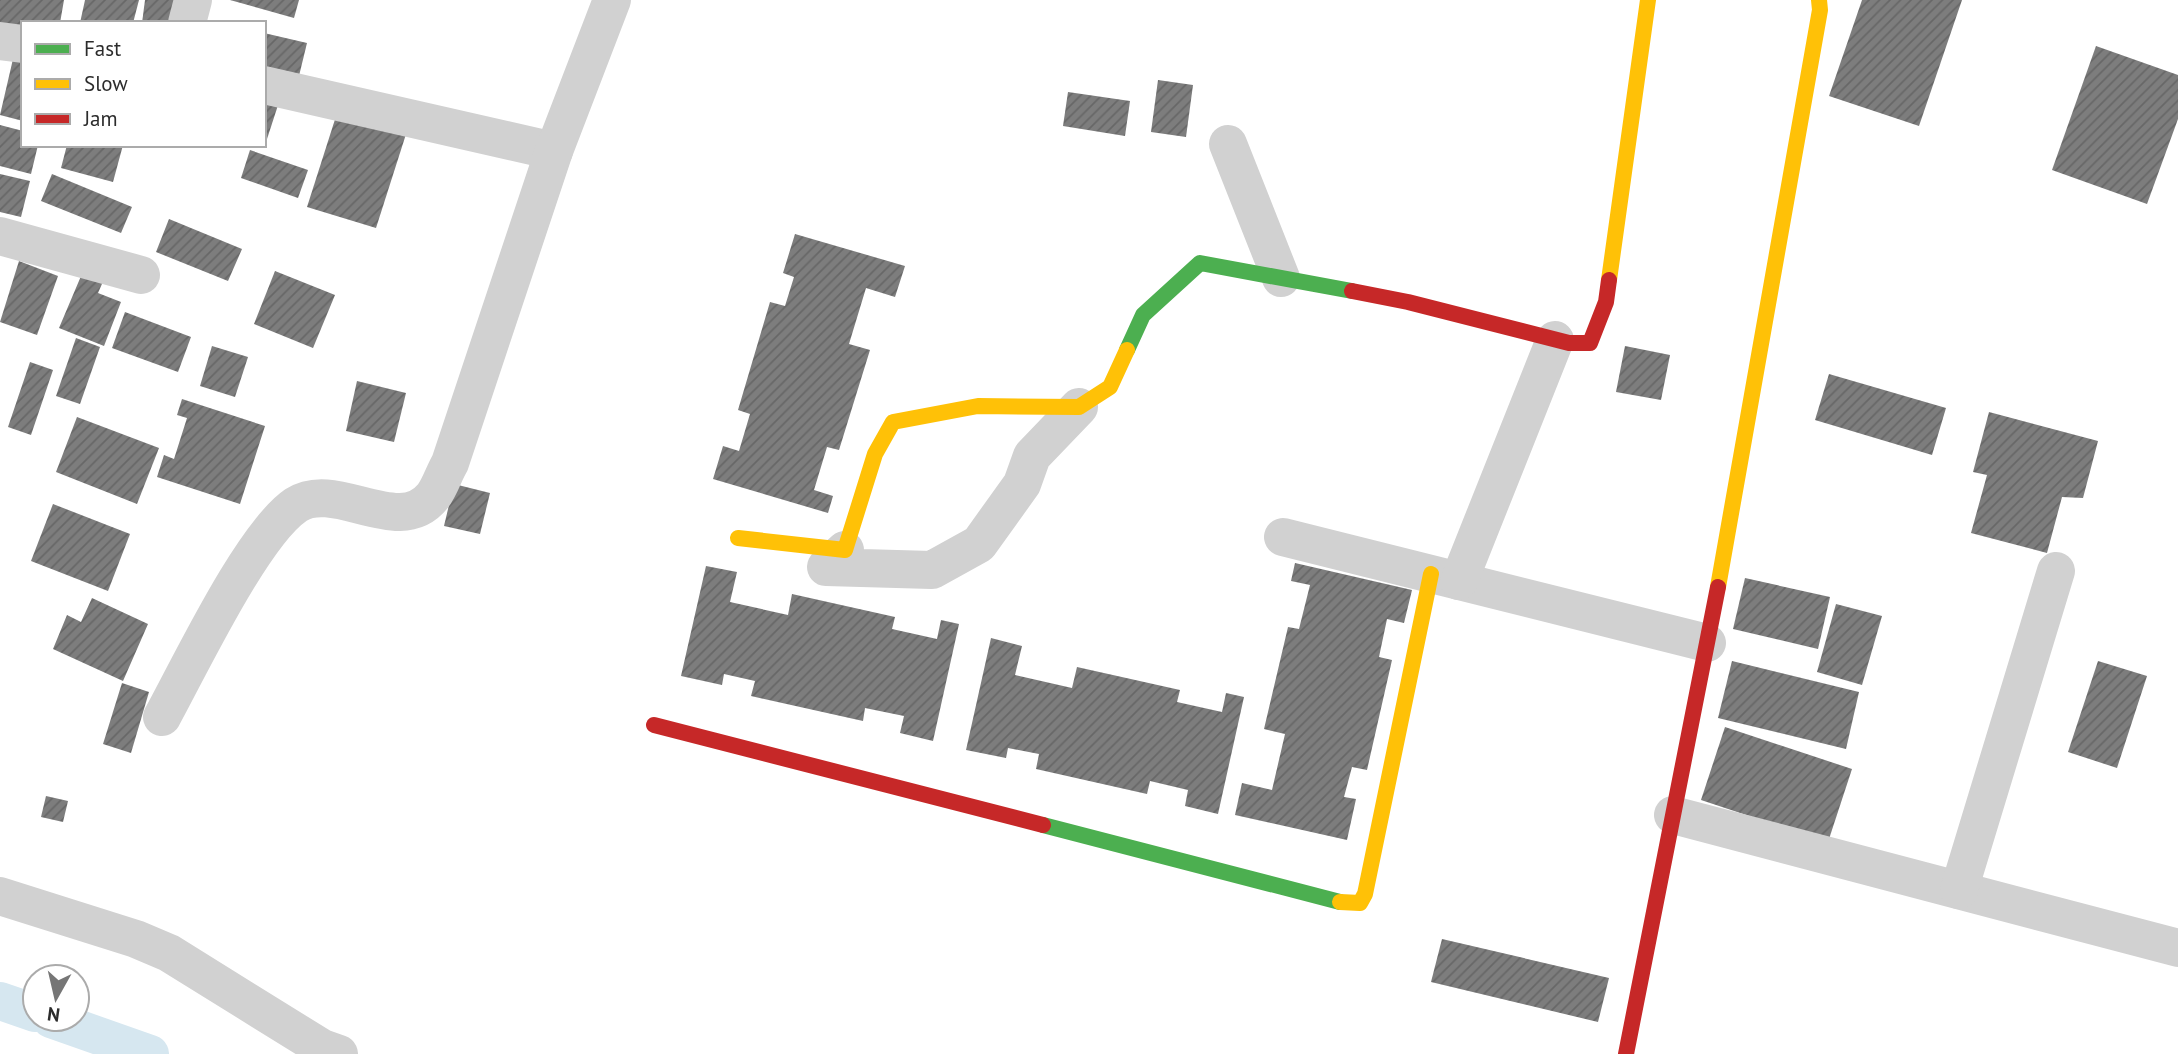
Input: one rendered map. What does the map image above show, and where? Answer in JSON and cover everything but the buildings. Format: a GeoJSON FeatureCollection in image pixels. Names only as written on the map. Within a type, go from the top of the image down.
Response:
{"type":"FeatureCollection","features":[{"type":"Feature","properties":{"kind":"street"},"geometry":{"type":"LineString","coordinates":[[188,21],[193,0]]}},
{"type":"Feature","properties":{"kind":"street"},"geometry":{"type":"LineString","coordinates":[[162,716],[253,555],[297,504],[326,498],[383,510],[408,511],[423,506],[434,495],[450,463],[554,151],[612,0]]}},
{"type":"Feature","properties":{"kind":"street"},"geometry":{"type":"LineString","coordinates":[[1079,407],[978,406],[893,422],[875,454],[845,550],[826,567],[932,570],[979,544],[1022,484],[1032,456],[1079,407],[1110,387],[1143,315],[1200,262],[1408,302],[1555,340],[1580,345],[1590,343],[1606,302],[1648,0]]}},
{"type":"Feature","properties":{"kind":"street"},"geometry":{"type":"LineString","coordinates":[[1626,1054],[1738,486],[1820,10],[1819,0]]}},
{"type":"Feature","properties":{"kind":"street"},"geometry":{"type":"LineString","coordinates":[[0,41],[21,44]]}},
{"type":"Feature","properties":{"kind":"street"},"geometry":{"type":"LineString","coordinates":[[266,85],[554,151]]}},
{"type":"Feature","properties":{"kind":"street"},"geometry":{"type":"LineString","coordinates":[[1228,144],[1281,278]]}},
{"type":"Feature","properties":{"kind":"street"},"geometry":{"type":"LineString","coordinates":[[0,236],[141,275]]}},
{"type":"Feature","properties":{"kind":"street"},"geometry":{"type":"LineString","coordinates":[[654,725],[1352,905],[1360,903],[1445,577],[1555,340]]}},
{"type":"Feature","properties":{"kind":"street"},"geometry":{"type":"LineString","coordinates":[[1283,537],[1707,643]]}},
{"type":"Feature","properties":{"kind":"street"},"geometry":{"type":"LineString","coordinates":[[738,538],[845,550]]}},
{"type":"Feature","properties":{"kind":"street"},"geometry":{"type":"LineString","coordinates":[[1959,890],[2056,571]]}},
{"type":"Feature","properties":{"kind":"street"},"geometry":{"type":"LineString","coordinates":[[1673,815],[2178,948]]}},
{"type":"Feature","properties":{"kind":"street"},"geometry":{"type":"LineString","coordinates":[[0,897],[136,939],[170,953],[322,1048],[339,1054]]}},
{"type":"Feature","properties":{"kind":"waterway"},"geometry":{"type":"LineString","coordinates":[[0,1001],[21,1008]]}},
{"type":"Feature","properties":{"kind":"waterway"},"geometry":{"type":"LineString","coordinates":[[91,1033],[150,1054]]}},
{"type":"Feature","properties":{"kind":"traffic: fast"},"geometry":{"type":"LineString","coordinates":[[1127,350],[1143,315],[1200,263],[1352,291]]}},
{"type":"Feature","properties":{"kind":"traffic: fast"},"geometry":{"type":"LineString","coordinates":[[1043,825],[1340,902]]}},
{"type":"Feature","properties":{"kind":"traffic: slow"},"geometry":{"type":"LineString","coordinates":[[1609,280],[1648,0]]}},
{"type":"Feature","properties":{"kind":"traffic: slow"},"geometry":{"type":"LineString","coordinates":[[1718,587],[1820,10],[1819,0]]}},
{"type":"Feature","properties":{"kind":"traffic: slow"},"geometry":{"type":"LineString","coordinates":[[738,538],[845,550],[875,454],[893,422],[978,406],[1079,407],[1110,387],[1127,350]]}},
{"type":"Feature","properties":{"kind":"traffic: slow"},"geometry":{"type":"LineString","coordinates":[[1340,902],[1360,903],[1365,894],[1431,574]]}},
{"type":"Feature","properties":{"kind":"traffic: jam"},"geometry":{"type":"LineString","coordinates":[[1352,291],[1408,302],[1569,343],[1590,343],[1606,302],[1609,280]]}},
{"type":"Feature","properties":{"kind":"traffic: jam"},"geometry":{"type":"LineString","coordinates":[[1626,1054],[1718,587]]}},
{"type":"Feature","properties":{"kind":"traffic: jam"},"geometry":{"type":"LineString","coordinates":[[654,725],[1043,825]]}}]}
